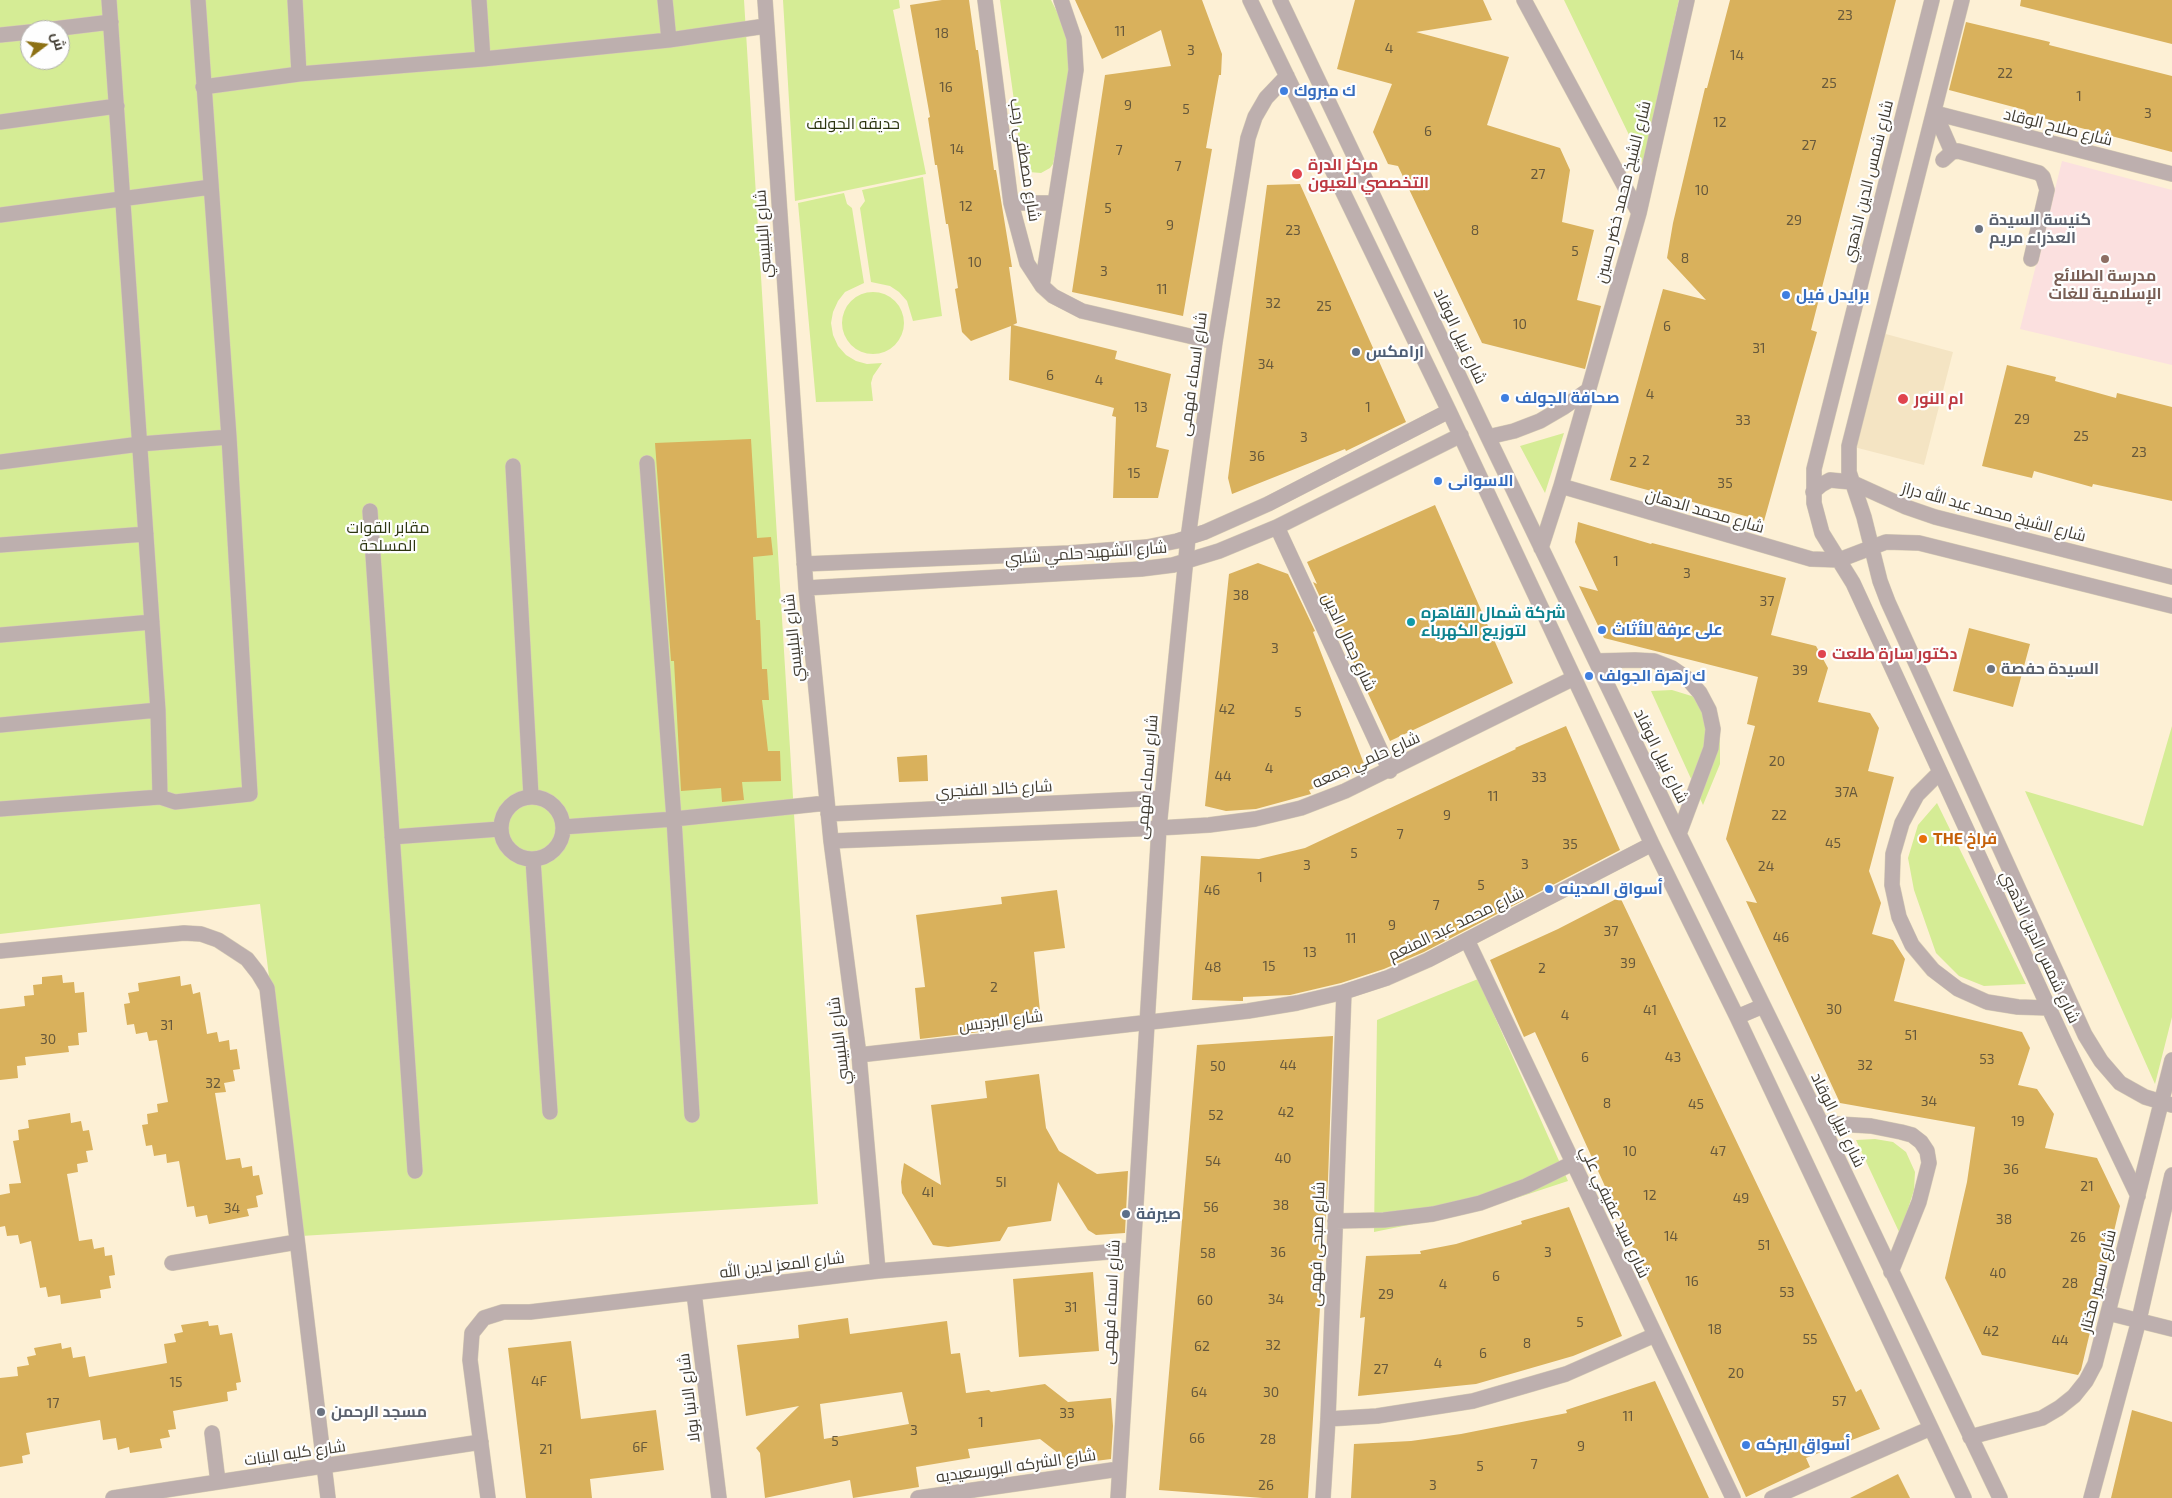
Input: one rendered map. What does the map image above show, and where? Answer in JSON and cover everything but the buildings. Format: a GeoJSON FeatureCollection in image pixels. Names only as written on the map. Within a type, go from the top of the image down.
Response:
{"type":"FeatureCollection","features":[{"type":"Feature","properties":{"kind":"street"},"geometry":{"type":"LineString","coordinates":[[109,0],[158,710],[160,797]]}},
{"type":"Feature","properties":{"kind":"street"},"geometry":{"type":"LineString","coordinates":[[0,810],[160,797],[175,802],[250,794],[229,437],[198,0]]}},
{"type":"Feature","properties":{"kind":"street"},"geometry":{"type":"LineString","coordinates":[[295,0],[299,74]]}},
{"type":"Feature","properties":{"kind":"street"},"geometry":{"type":"LineString","coordinates":[[479,0],[483,59]]}},
{"type":"Feature","properties":{"kind":"street"},"geometry":{"type":"LineString","coordinates":[[665,0],[669,40]]}},
{"type":"Feature","properties":{"kind":"street","name":"شارع البلبيسي"},"geometry":{"type":"LineString","coordinates":[[765,0],[806,588],[831,841],[859,1055],[878,1271]]}},
{"type":"Feature","properties":{"kind":"street","name":"شارع مصطفي رجب"},"geometry":{"type":"LineString","coordinates":[[985,0],[1011,203],[1027,263],[1042,286],[1053,296],[1082,311],[1215,342]]}},
{"type":"Feature","properties":{"kind":"street"},"geometry":{"type":"LineString","coordinates":[[1042,286],[1076,70],[1074,38],[1061,0]]}},
{"type":"Feature","properties":{"kind":"street"},"geometry":{"type":"LineString","coordinates":[[1250,0],[1461,436],[1652,844],[1737,1017],[1964,1498]]}},
{"type":"Feature","properties":{"kind":"street","name":"شارع نبيل الوقاد"},"geometry":{"type":"LineString","coordinates":[[1280,0],[1541,548],[1821,1123],[2000,1498]]}},
{"type":"Feature","properties":{"kind":"street"},"geometry":{"type":"LineString","coordinates":[[1524,0],[1639,213]]}},
{"type":"Feature","properties":{"kind":"street","name":"شارع الشيخ محمد خضر حسين"},"geometry":{"type":"LineString","coordinates":[[1541,548],[1561,486],[1639,213],[1687,0]]}},
{"type":"Feature","properties":{"kind":"street","name":"شارع شمس الدين الذهبي"},"geometry":{"type":"LineString","coordinates":[[1932,0],[1814,469],[1813,492],[1817,518],[1822,533],[1853,583],[2065,1043],[2138,1196]]}},
{"type":"Feature","properties":{"kind":"street","name":"شارع شمس الدين الذهبي"},"geometry":{"type":"LineString","coordinates":[[1962,0],[1935,113],[1849,446],[1848,460],[1851,482],[1864,517],[1880,581],[1888,602],[2085,1035],[2101,1062],[2120,1083],[2138,1094],[2167,1103]]}},
{"type":"Feature","properties":{"kind":"street"},"geometry":{"type":"LineString","coordinates":[[70,27],[111,22]]}},
{"type":"Feature","properties":{"kind":"street"},"geometry":{"type":"LineString","coordinates":[[204,87],[299,74],[483,59],[669,40],[766,26]]}},
{"type":"Feature","properties":{"kind":"street"},"geometry":{"type":"LineString","coordinates":[[0,36],[20,33]]}},
{"type":"Feature","properties":{"kind":"street","name":"شارع اسماء فهمى"},"geometry":{"type":"LineString","coordinates":[[1118,1498],[1161,798],[1185,562],[1215,342],[1248,138],[1266,98],[1287,76]]}},
{"type":"Feature","properties":{"kind":"street"},"geometry":{"type":"LineString","coordinates":[[0,122],[117,106]]}},
{"type":"Feature","properties":{"kind":"street"},"geometry":{"type":"LineString","coordinates":[[1935,113],[1948,156],[1958,151],[2038,173],[2042,177],[2047,190],[2032,259]]}},
{"type":"Feature","properties":{"kind":"street","name":"شارع صلاح الوقاد"},"geometry":{"type":"LineString","coordinates":[[1935,113],[2172,174]]}},
{"type":"Feature","properties":{"kind":"street"},"geometry":{"type":"LineString","coordinates":[[0,216],[211,187]]}},
{"type":"Feature","properties":{"kind":"street"},"geometry":{"type":"LineString","coordinates":[[1011,203],[1055,203]]}},
{"type":"Feature","properties":{"kind":"street"},"geometry":{"type":"LineString","coordinates":[[1488,437],[1514,431],[1540,421],[1587,391]]}},
{"type":"Feature","properties":{"kind":"street","name":"شارع الشهيد حلمي شلبي"},"geometry":{"type":"LineString","coordinates":[[804,564],[1147,547],[1188,538],[1268,504],[1449,412]]}},
{"type":"Feature","properties":{"kind":"street","name":"شارع الشهيد حلمي شلبي"},"geometry":{"type":"LineString","coordinates":[[806,588],[1141,569],[1185,562],[1276,527],[1461,436]]}},
{"type":"Feature","properties":{"kind":"street"},"geometry":{"type":"LineString","coordinates":[[0,462],[140,444],[229,437]]}},
{"type":"Feature","properties":{"kind":"street"},"geometry":{"type":"LineString","coordinates":[[647,463],[674,819],[692,1115]]}},
{"type":"Feature","properties":{"kind":"street"},"geometry":{"type":"LineString","coordinates":[[513,466],[531,796]]}},
{"type":"Feature","properties":{"kind":"street","name":"شارع الشيخ محمد عبد الله دراز"},"geometry":{"type":"LineString","coordinates":[[1813,492],[1830,480],[1851,482],[1906,508],[1935,517],[2172,577]]}},
{"type":"Feature","properties":{"kind":"street","name":"شارع محمد الدهان"},"geometry":{"type":"LineString","coordinates":[[1561,486],[1794,555],[1819,561],[1839,560]]}},
{"type":"Feature","properties":{"kind":"street"},"geometry":{"type":"LineString","coordinates":[[370,511],[414,1171]]}},
{"type":"Feature","properties":{"kind":"street","name":"شارع جمال الدين"},"geometry":{"type":"LineString","coordinates":[[1276,527],[1390,771]]}},
{"type":"Feature","properties":{"kind":"street"},"geometry":{"type":"LineString","coordinates":[[0,545],[146,534]]}},
{"type":"Feature","properties":{"kind":"street"},"geometry":{"type":"LineString","coordinates":[[1839,560],[1872,547],[1896,542],[1932,545],[2172,606]]}},
{"type":"Feature","properties":{"kind":"street"},"geometry":{"type":"LineString","coordinates":[[0,635],[152,622]]}},
{"type":"Feature","properties":{"kind":"street"},"geometry":{"type":"LineString","coordinates":[[1596,661],[1635,660],[1654,662],[1672,668],[1688,679],[1700,693],[1709,710],[1713,729],[1712,748],[1679,834]]}},
{"type":"Feature","properties":{"kind":"street","name":"شارع حلمي جمعه"},"geometry":{"type":"LineString","coordinates":[[1159,828],[1209,825],[1255,819],[1301,808],[1390,771],[1574,678]]}},
{"type":"Feature","properties":{"kind":"street"},"geometry":{"type":"LineString","coordinates":[[0,724],[158,710]]}},
{"type":"Feature","properties":{"kind":"street"},"geometry":{"type":"LineString","coordinates":[[1940,772],[1917,796],[1902,823],[1893,854],[1892,885],[1899,917],[1917,951],[1933,970],[1958,989],[1987,1002],[2018,1007],[2049,1008]]}},
{"type":"Feature","properties":{"kind":"street"},"geometry":{"type":"LineString","coordinates":[[531,796],[546,800],[558,811],[563,827],[560,843],[549,855],[533,860],[517,856],[505,845],[500,829],[504,813],[515,801],[531,796]]}},
{"type":"Feature","properties":{"kind":"street","name":"شارع خالد الفنجري"},"geometry":{"type":"LineString","coordinates":[[563,827],[828,809],[1161,798]]}},
{"type":"Feature","properties":{"kind":"street"},"geometry":{"type":"LineString","coordinates":[[831,841],[1159,828]]}},
{"type":"Feature","properties":{"kind":"street"},"geometry":{"type":"LineString","coordinates":[[392,837],[500,829]]}},
{"type":"Feature","properties":{"kind":"street","name":"شارع محمد عبد المنعم"},"geometry":{"type":"LineString","coordinates":[[1146,1021],[1296,1003],[1344,992],[1387,978],[1428,960],[1652,844]]}},
{"type":"Feature","properties":{"kind":"street"},"geometry":{"type":"LineString","coordinates":[[533,860],[550,1112]]}},
{"type":"Feature","properties":{"kind":"street"},"geometry":{"type":"LineString","coordinates":[[0,950],[184,932],[201,934],[218,940],[247,959],[267,988],[328,1498]]}},
{"type":"Feature","properties":{"kind":"street","name":"شارع سيد عفيفي علي"},"geometry":{"type":"LineString","coordinates":[[1467,940],[1733,1498]]}},
{"type":"Feature","properties":{"kind":"street","name":"شارع صبحى فهمى"},"geometry":{"type":"LineString","coordinates":[[1323,1498],[1328,1419],[1344,992]]}},
{"type":"Feature","properties":{"kind":"street"},"geometry":{"type":"LineString","coordinates":[[1737,1017],[1763,1006]]}},
{"type":"Feature","properties":{"kind":"street","name":"شارع البرديس"},"geometry":{"type":"LineString","coordinates":[[859,1055],[1146,1021]]}},
{"type":"Feature","properties":{"kind":"street"},"geometry":{"type":"LineString","coordinates":[[2065,1043],[2085,1035]]}},
{"type":"Feature","properties":{"kind":"street","name":"شارع سمير مختار"},"geometry":{"type":"LineString","coordinates":[[1970,1436],[2042,1418],[2074,1396],[2086,1381],[2095,1364],[2138,1196],[2167,1103],[2172,1060]]}},
{"type":"Feature","properties":{"kind":"street"},"geometry":{"type":"LineString","coordinates":[[1821,1123],[1871,1126],[1912,1135],[1921,1142],[1927,1152],[1929,1163],[1919,1202],[1891,1272]]}},
{"type":"Feature","properties":{"kind":"street"},"geometry":{"type":"LineString","coordinates":[[1335,1221],[1394,1219],[1433,1214],[1480,1202],[1526,1186],[1573,1163]]}},
{"type":"Feature","properties":{"kind":"street"},"geometry":{"type":"LineString","coordinates":[[2091,1498],[2138,1320],[2172,1175]]}},
{"type":"Feature","properties":{"kind":"street"},"geometry":{"type":"LineString","coordinates":[[172,1263],[296,1242]]}},
{"type":"Feature","properties":{"kind":"street","name":"شارع المعز لدين الله"},"geometry":{"type":"LineString","coordinates":[[488,1498],[470,1360],[472,1333],[484,1318],[503,1312],[530,1312],[878,1271],[1132,1250]]}},
{"type":"Feature","properties":{"kind":"street","name":"شارع الانبا بولا"},"geometry":{"type":"LineString","coordinates":[[694,1293],[719,1498]]}},
{"type":"Feature","properties":{"kind":"street"},"geometry":{"type":"LineString","coordinates":[[2108,1313],[2172,1329]]}},
{"type":"Feature","properties":{"kind":"street"},"geometry":{"type":"LineString","coordinates":[[1328,1419],[1396,1414],[1473,1401],[1566,1374],[1655,1335]]}},
{"type":"Feature","properties":{"kind":"street"},"geometry":{"type":"LineString","coordinates":[[1772,1498],[1931,1428]]}},
{"type":"Feature","properties":{"kind":"street"},"geometry":{"type":"LineString","coordinates":[[212,1434],[218,1482]]}},
{"type":"Feature","properties":{"kind":"street","name":"شارع كليه البنات"},"geometry":{"type":"LineString","coordinates":[[113,1498],[481,1442]]}},
{"type":"Feature","properties":{"kind":"street","name":"شارع الشركه البورسعيديه"},"geometry":{"type":"LineString","coordinates":[[918,1498],[1119,1469]]}},
{"type":"Feature","properties":{"kind":"shaded area","name":"مدرسة الطلائع الإسلامية للغات"},"geometry":{"type":"Polygon","coordinates":[[[2062,161],[2172,190],[2172,365],[2020,329],[2062,161]]]}},
{"type":"Feature","properties":{"kind":"shaded area","name":"ام النور"},"geometry":{"type":"Polygon","coordinates":[[[1882,333],[1953,352],[1924,465],[1854,447],[1882,333]]]}},
{"type":"Feature","properties":{"kind":"green space","name":"مقابر القوات المسلحة"},"geometry":{"type":"Polygon","coordinates":[[[0,0],[744,0],[818,1204],[301,1236],[260,904],[0,934],[0,0]]]}},
{"type":"Feature","properties":{"kind":"green space","name":"حديقه الجولف"},"geometry":{"type":"Polygon","coordinates":[[[783,0],[899,0],[900,8],[893,10],[926,174],[795,201],[783,0]]]}},
{"type":"Feature","properties":{"kind":"green space"},"geometry":{"type":"Polygon","coordinates":[[[1000,0],[1051,0],[1066,30],[1070,80],[1053,164],[1041,173],[1029,172],[1021,164],[1000,0]]]}},
{"type":"Feature","properties":{"kind":"green space"},"geometry":{"type":"Polygon","coordinates":[[[1564,0],[1679,0],[1643,164],[1564,0]]]}},
{"type":"Feature","properties":{"kind":"green space"},"geometry":{"type":"Polygon","coordinates":[[[923,177],[942,316],[913,321],[907,301],[899,292],[890,286],[871,282],[860,208],[865,201],[862,190],[923,177]]]}},
{"type":"Feature","properties":{"kind":"green space"},"geometry":{"type":"Polygon","coordinates":[[[844,193],[847,204],[852,208],[864,283],[845,292],[838,301],[831,323],[833,335],[838,346],[846,355],[856,361],[867,364],[882,363],[873,376],[871,383],[873,401],[816,402],[798,203],[844,193]]]}},
{"type":"Feature","properties":{"kind":"green space"},"geometry":{"type":"Polygon","coordinates":[[[873,292],[885,294],[895,301],[902,311],[904,323],[902,335],[895,345],[885,352],[873,354],[861,352],[851,345],[844,335],[842,323],[844,311],[851,301],[861,294],[873,292]]]}},
{"type":"Feature","properties":{"kind":"green space"},"geometry":{"type":"Polygon","coordinates":[[[1564,433],[1545,493],[1520,446],[1564,433]]]}},
{"type":"Feature","properties":{"kind":"green space"},"geometry":{"type":"Polygon","coordinates":[[[1672,690],[1698,698],[1711,715],[1720,738],[1720,764],[1703,805],[1651,691],[1672,690]]]}},
{"type":"Feature","properties":{"kind":"green space"},"geometry":{"type":"Polygon","coordinates":[[[2172,726],[2172,1017],[2155,1084],[2025,791],[2143,826],[2172,726]]]}},
{"type":"Feature","properties":{"kind":"green space"},"geometry":{"type":"Polygon","coordinates":[[[1937,803],[2026,984],[1984,986],[1959,976],[1936,953],[1914,890],[1908,858],[1918,825],[1937,803]]]}},
{"type":"Feature","properties":{"kind":"green space"},"geometry":{"type":"Polygon","coordinates":[[[1478,979],[1568,1181],[1477,1211],[1374,1232],[1377,1020],[1478,979]]]}},
{"type":"Feature","properties":{"kind":"green space"},"geometry":{"type":"Polygon","coordinates":[[[1875,1139],[1893,1142],[1906,1152],[1915,1172],[1914,1190],[1900,1234],[1856,1140],[1875,1139]]]}},
{"type":"Feature","properties":{"kind":"place","name":"ك مبروك"},"geometry":{"type":"Point","coordinates":[1284,91]}},
{"type":"Feature","properties":{"kind":"place","name":"مركز الدرة التخصصي للعيون"},"geometry":{"type":"Point","coordinates":[1297,174]}},
{"type":"Feature","properties":{"kind":"place","name":"كنيسة السيدة العذراء مريم"},"geometry":{"type":"Point","coordinates":[1979,229]}},
{"type":"Feature","properties":{"kind":"place","name":"مدرسة الطلائع الإسلامية للغات"},"geometry":{"type":"Point","coordinates":[2105,259]}},
{"type":"Feature","properties":{"kind":"place","name":"برايدل فيل"},"geometry":{"type":"Point","coordinates":[1786,295]}},
{"type":"Feature","properties":{"kind":"place","name":"ارامكس"},"geometry":{"type":"Point","coordinates":[1356,352]}},
{"type":"Feature","properties":{"kind":"place","name":"صحافة الجولف"},"geometry":{"type":"Point","coordinates":[1505,398]}},
{"type":"Feature","properties":{"kind":"place","name":"ام النور"},"geometry":{"type":"Point","coordinates":[1903,399]}},
{"type":"Feature","properties":{"kind":"place","name":"الاسوانى"},"geometry":{"type":"Point","coordinates":[1438,481]}},
{"type":"Feature","properties":{"kind":"place","name":"شركة شمال القاهره لتوزيع الكهرباء"},"geometry":{"type":"Point","coordinates":[1411,622]}},
{"type":"Feature","properties":{"kind":"place","name":"على عرفة للأثاث"},"geometry":{"type":"Point","coordinates":[1602,630]}},
{"type":"Feature","properties":{"kind":"place","name":"دكتور سارة طلعت"},"geometry":{"type":"Point","coordinates":[1822,654]}},
{"type":"Feature","properties":{"kind":"place","name":"السيدة حفصة"},"geometry":{"type":"Point","coordinates":[1991,669]}},
{"type":"Feature","properties":{"kind":"place","name":"ك زهرة الجولف"},"geometry":{"type":"Point","coordinates":[1589,676]}},
{"type":"Feature","properties":{"kind":"place","name":"THE فراخ"},"geometry":{"type":"Point","coordinates":[1923,839]}},
{"type":"Feature","properties":{"kind":"place","name":"أسواق المدينه"},"geometry":{"type":"Point","coordinates":[1549,889]}},
{"type":"Feature","properties":{"kind":"place","name":"صيرفة"},"geometry":{"type":"Point","coordinates":[1126,1214]}},
{"type":"Feature","properties":{"kind":"place","name":"مسجد الرحمن"},"geometry":{"type":"Point","coordinates":[321,1412]}},
{"type":"Feature","properties":{"kind":"place","name":"أسواق البركه"},"geometry":{"type":"Point","coordinates":[1746,1445]}}]}
